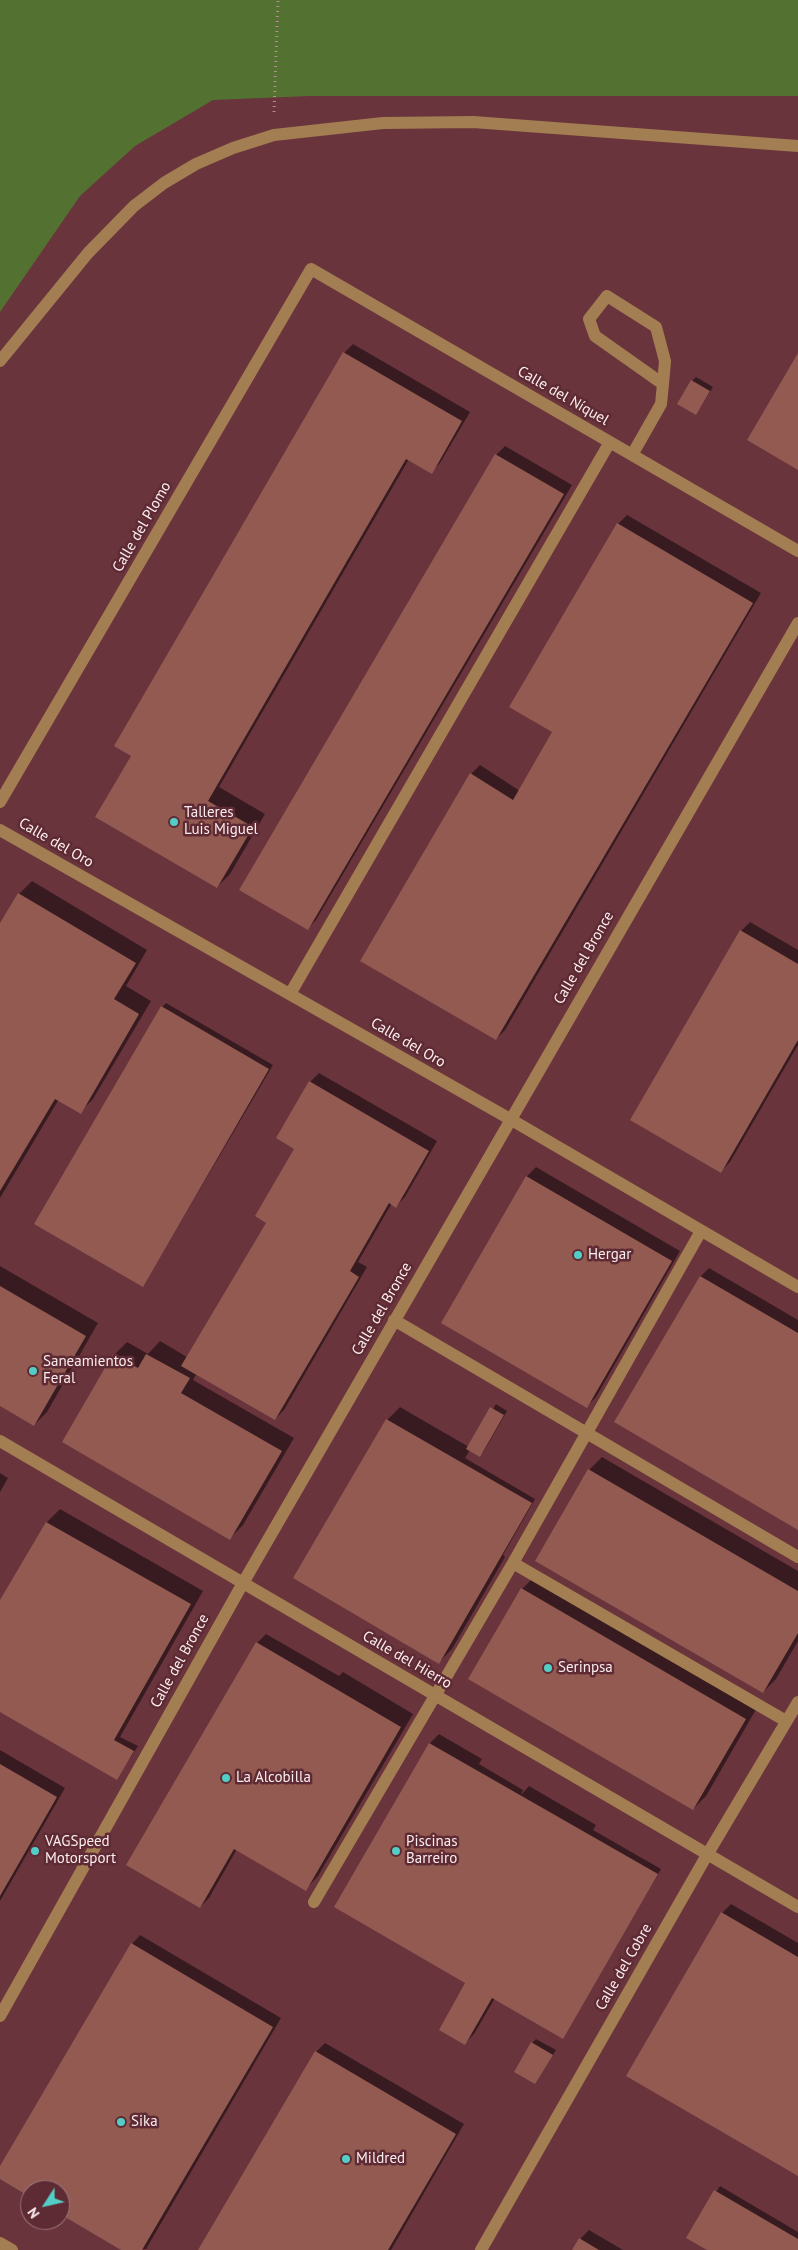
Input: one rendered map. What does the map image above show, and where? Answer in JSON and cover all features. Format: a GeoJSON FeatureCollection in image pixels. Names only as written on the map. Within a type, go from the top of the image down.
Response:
{"type":"FeatureCollection","features":[{"type":"Feature","properties":{"kind":"street"},"geometry":{"type":"LineString","coordinates":[[0,361],[88,253],[134,206],[164,183],[196,164],[233,148],[274,135],[383,123],[473,122],[798,146]]}},
{"type":"Feature","properties":{"kind":"street","name":"Calle del Níquel"},"geometry":{"type":"LineString","coordinates":[[311,269],[798,551]]}},
{"type":"Feature","properties":{"kind":"street","name":"Calle del Plomo"},"geometry":{"type":"LineString","coordinates":[[0,802],[311,269]]}},
{"type":"Feature","properties":{"kind":"street"},"geometry":{"type":"LineString","coordinates":[[632,455],[661,404],[663,384],[665,361],[656,327],[607,296],[589,318],[595,336],[663,384]]}},
{"type":"Feature","properties":{"kind":"street"},"geometry":{"type":"LineString","coordinates":[[290,994],[610,442]]}},
{"type":"Feature","properties":{"kind":"street","name":"Calle del Bronce"},"geometry":{"type":"LineString","coordinates":[[0,2016],[243,1583],[798,623]]}},
{"type":"Feature","properties":{"kind":"street","name":"Calle del Oro"},"geometry":{"type":"LineString","coordinates":[[0,830],[510,1119],[798,1286]]}},
{"type":"Feature","properties":{"kind":"street"},"geometry":{"type":"LineString","coordinates":[[314,1902],[513,1563],[701,1231]]}},
{"type":"Feature","properties":{"kind":"street"},"geometry":{"type":"LineString","coordinates":[[394,1320],[798,1557]]}},
{"type":"Feature","properties":{"kind":"street","name":"Calle del Hierro"},"geometry":{"type":"LineString","coordinates":[[0,1441],[798,1908]]}},
{"type":"Feature","properties":{"kind":"street"},"geometry":{"type":"LineString","coordinates":[[513,1563],[786,1721]]}},
{"type":"Feature","properties":{"kind":"street","name":"Calle del Cobre"},"geometry":{"type":"LineString","coordinates":[[481,2250],[707,1855],[798,1702]]}},
{"type":"Feature","properties":{"kind":"street"},"geometry":{"type":"LineString","coordinates":[[0,2243],[12,2250]]}},
{"type":"Feature","properties":{"kind":"path"},"geometry":{"type":"LineString","coordinates":[[274,135],[278,0]]}},
{"type":"Feature","properties":{"kind":"green space"},"geometry":{"type":"Polygon","coordinates":[[[0,0],[798,0],[798,96],[310,96],[213,100],[135,146],[80,196],[0,312],[0,0]]]}},
{"type":"Feature","properties":{"kind":"building"},"geometry":{"type":"Polygon","coordinates":[[[343,352],[462,421],[432,474],[406,459],[208,801],[253,827],[217,888],[95,817],[131,756],[114,746],[343,352]]]}},
{"type":"Feature","properties":{"kind":"building"},"geometry":{"type":"Polygon","coordinates":[[[798,353],[798,470],[747,440],[798,353]]]}},
{"type":"Feature","properties":{"kind":"building"},"geometry":{"type":"Polygon","coordinates":[[[691,380],[710,391],[696,415],[677,404],[691,380]]]}},
{"type":"Feature","properties":{"kind":"building"},"geometry":{"type":"Polygon","coordinates":[[[495,454],[564,494],[308,930],[239,890],[495,454]]]}},
{"type":"Feature","properties":{"kind":"building"},"geometry":{"type":"Polygon","coordinates":[[[617,523],[753,603],[496,1040],[360,961],[470,773],[513,800],[552,732],[509,707],[617,523]]]}},
{"type":"Feature","properties":{"kind":"building"},"geometry":{"type":"Polygon","coordinates":[[[18,893],[136,963],[114,999],[139,1014],[81,1114],[55,1099],[0,1191],[0,923],[18,893]]]}},
{"type":"Feature","properties":{"kind":"building"},"geometry":{"type":"Polygon","coordinates":[[[740,930],[798,964],[798,1040],[721,1173],[630,1120],[740,930]]]}},
{"type":"Feature","properties":{"kind":"building"},"geometry":{"type":"Polygon","coordinates":[[[161,1006],[269,1069],[143,1287],[34,1224],[161,1006]]]}},
{"type":"Feature","properties":{"kind":"building"},"geometry":{"type":"Polygon","coordinates":[[[309,1081],[429,1151],[396,1208],[389,1203],[350,1271],[359,1277],[275,1420],[181,1366],[266,1223],[255,1216],[294,1149],[276,1138],[309,1081]]]}},
{"type":"Feature","properties":{"kind":"building"},"geometry":{"type":"Polygon","coordinates":[[[526,1176],[672,1261],[587,1408],[441,1323],[526,1176]]]}},
{"type":"Feature","properties":{"kind":"building"},"geometry":{"type":"Polygon","coordinates":[[[700,1276],[798,1333],[798,1530],[614,1422],[700,1276]]]}},
{"type":"Feature","properties":{"kind":"building","name":"Saneamientos Feral"},"geometry":{"type":"Polygon","coordinates":[[[0,1286],[86,1336],[34,1426],[0,1406],[0,1286]]]}},
{"type":"Feature","properties":{"kind":"building"},"geometry":{"type":"Polygon","coordinates":[[[113,1354],[138,1368],[146,1354],[190,1378],[181,1393],[282,1451],[230,1540],[62,1442],[113,1354]]]}},
{"type":"Feature","properties":{"kind":"building"},"geometry":{"type":"Polygon","coordinates":[[[490,1407],[504,1415],[480,1457],[466,1449],[490,1407]]]}},
{"type":"Feature","properties":{"kind":"building"},"geometry":{"type":"Polygon","coordinates":[[[386,1419],[532,1503],[439,1664],[293,1578],[386,1419]]]}},
{"type":"Feature","properties":{"kind":"building"},"geometry":{"type":"Polygon","coordinates":[[[588,1469],[798,1591],[798,1633],[763,1693],[535,1561],[588,1469]]]}},
{"type":"Feature","properties":{"kind":"building"},"geometry":{"type":"Polygon","coordinates":[[[46,1522],[191,1604],[114,1740],[134,1751],[117,1780],[0,1712],[0,1600],[46,1522]]]}},
{"type":"Feature","properties":{"kind":"building"},"geometry":{"type":"Polygon","coordinates":[[[521,1588],[746,1719],[693,1810],[468,1679],[521,1588]]]}},
{"type":"Feature","properties":{"kind":"building"},"geometry":{"type":"Polygon","coordinates":[[[256,1642],[401,1727],[306,1891],[234,1849],[200,1908],[126,1865],[256,1642]]]}},
{"type":"Feature","properties":{"kind":"building"},"geometry":{"type":"Polygon","coordinates":[[[429,1743],[658,1874],[563,2039],[492,1998],[465,2045],[439,2030],[465,1983],[334,1907],[429,1743]]]}},
{"type":"Feature","properties":{"kind":"building"},"geometry":{"type":"Polygon","coordinates":[[[0,1764],[57,1797],[0,1896],[0,1764]]]}},
{"type":"Feature","properties":{"kind":"building"},"geometry":{"type":"Polygon","coordinates":[[[721,1912],[798,1957],[798,2176],[626,2076],[721,1912]]]}},
{"type":"Feature","properties":{"kind":"building","name":"Sika"},"geometry":{"type":"Polygon","coordinates":[[[131,1943],[273,2027],[142,2250],[121,2250],[70,2220],[70,2180],[20,2180],[20,2191],[0,2179],[0,2166],[131,1943]]]}},
{"type":"Feature","properties":{"kind":"building"},"geometry":{"type":"Polygon","coordinates":[[[531,2042],[553,2055],[535,2084],[514,2072],[531,2042]]]}},
{"type":"Feature","properties":{"kind":"building","name":"Mildred"},"geometry":{"type":"Polygon","coordinates":[[[315,2051],[456,2134],[388,2250],[198,2250],[315,2051]]]}},
{"type":"Feature","properties":{"kind":"building"},"geometry":{"type":"Polygon","coordinates":[[[714,2190],[798,2239],[798,2250],[707,2250],[686,2238],[714,2190]]]}},
{"type":"Feature","properties":{"kind":"building"},"geometry":{"type":"Polygon","coordinates":[[[579,2238],[599,2250],[572,2250],[579,2238]]]}},
{"type":"Feature","properties":{"kind":"place","name":"Talleres Luis Miguel"},"geometry":{"type":"Point","coordinates":[174,822]}},
{"type":"Feature","properties":{"kind":"place","name":"Hergar"},"geometry":{"type":"Point","coordinates":[578,1255]}},
{"type":"Feature","properties":{"kind":"place","name":"Saneamientos Feral"},"geometry":{"type":"Point","coordinates":[33,1371]}},
{"type":"Feature","properties":{"kind":"place","name":"Serinpsa"},"geometry":{"type":"Point","coordinates":[548,1668]}},
{"type":"Feature","properties":{"kind":"place","name":"La Alcobilla"},"geometry":{"type":"Point","coordinates":[226,1778]}},
{"type":"Feature","properties":{"kind":"place","name":"VAGSpeed Motorsport"},"geometry":{"type":"Point","coordinates":[35,1851]}},
{"type":"Feature","properties":{"kind":"place","name":"Piscinas Barreiro"},"geometry":{"type":"Point","coordinates":[396,1851]}},
{"type":"Feature","properties":{"kind":"place","name":"Sika"},"geometry":{"type":"Point","coordinates":[121,2122]}},
{"type":"Feature","properties":{"kind":"place","name":"Mildred"},"geometry":{"type":"Point","coordinates":[346,2159]}}]}
